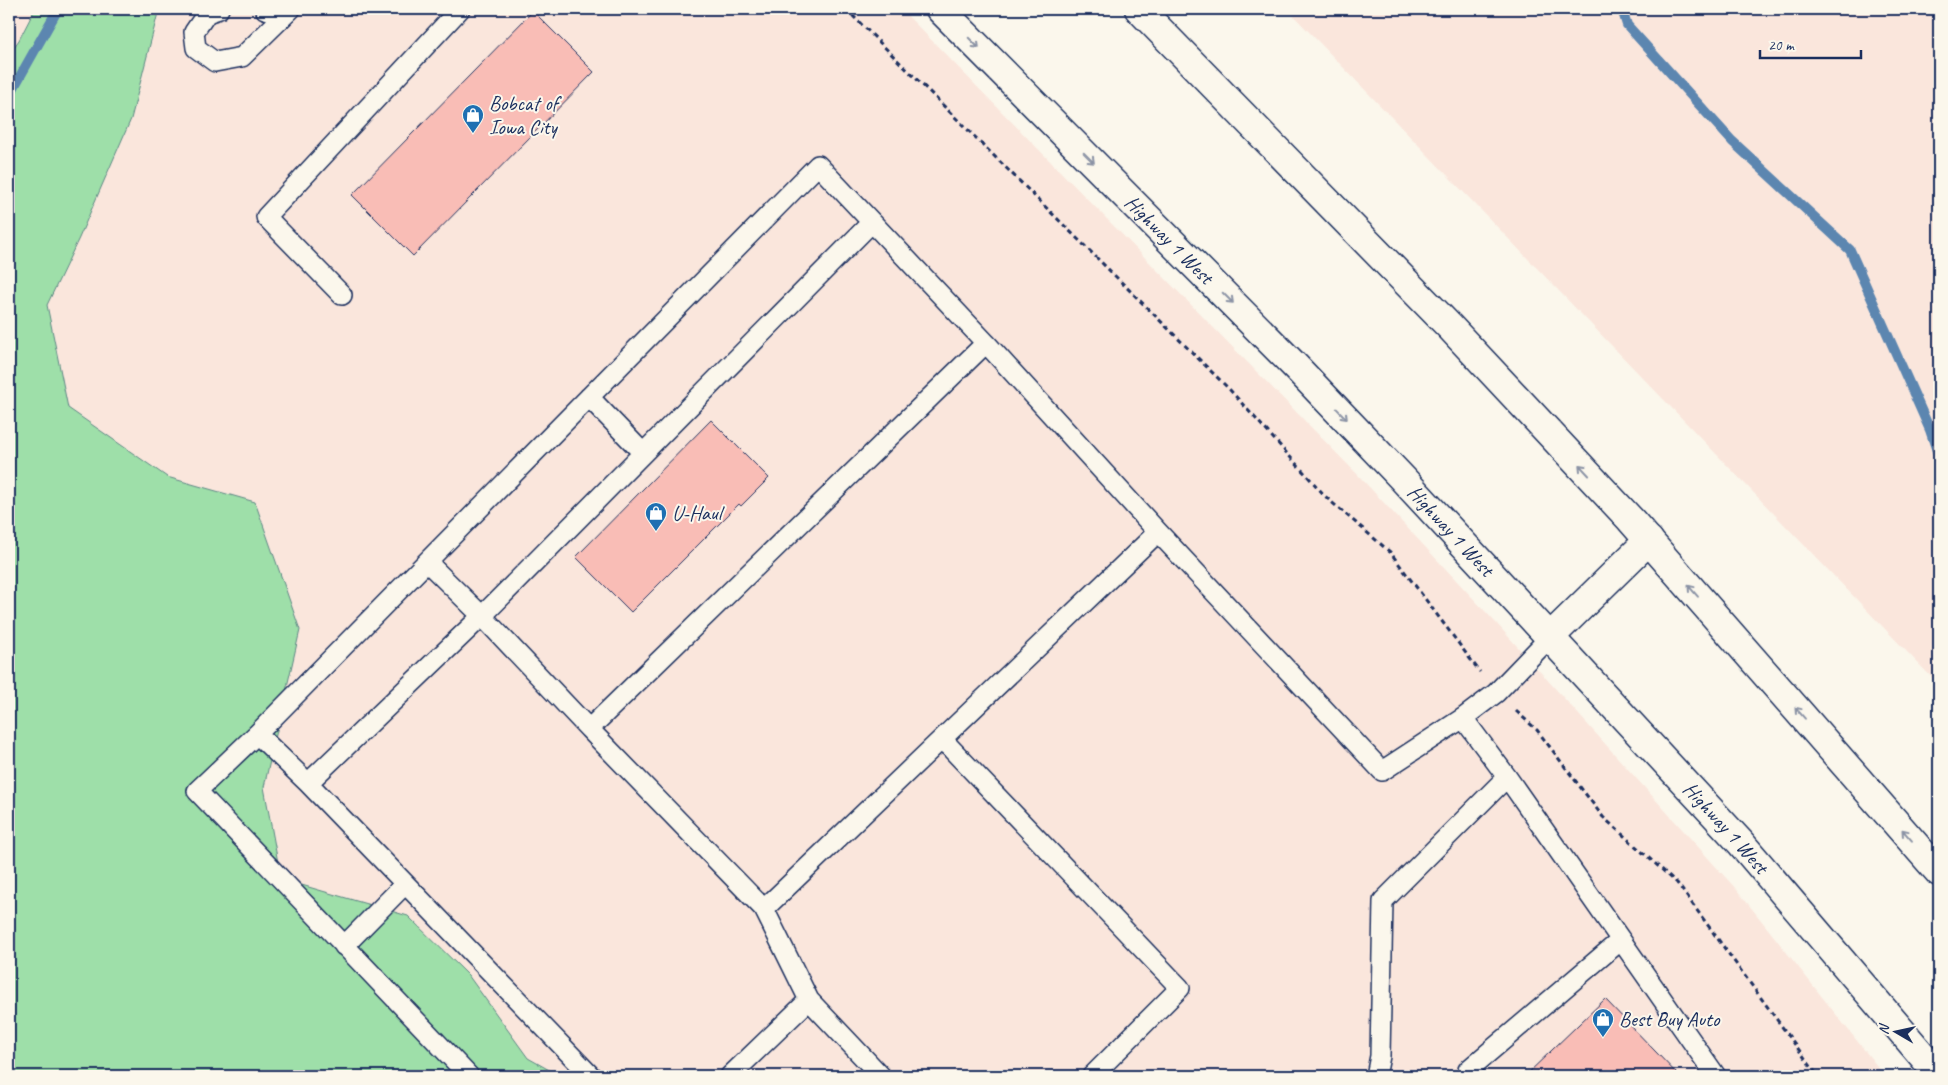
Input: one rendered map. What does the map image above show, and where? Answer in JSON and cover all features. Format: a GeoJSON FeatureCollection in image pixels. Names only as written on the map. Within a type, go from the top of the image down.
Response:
{"type":"FeatureCollection","features":[{"type":"Feature","properties":{"kind":"main road","name":"Highway 1 West"},"geometry":{"type":"LineString","coordinates":[[940,9],[1295,366],[1550,637],[1740,842],[1939,1075]]}},
{"type":"Feature","properties":{"kind":"main road"},"geometry":{"type":"LineString","coordinates":[[1139,9],[1450,327],[1649,540],[1939,872]]}},
{"type":"Feature","properties":{"kind":"main road"},"geometry":{"type":"LineString","coordinates":[[1550,637],[1649,540]]}},
{"type":"Feature","properties":{"kind":"lane"},"geometry":{"type":"LineString","coordinates":[[219,9],[207,13],[194,32],[196,48],[215,62],[242,57],[289,11]]}},
{"type":"Feature","properties":{"kind":"lane"},"geometry":{"type":"LineString","coordinates":[[265,9],[289,11]]}},
{"type":"Feature","properties":{"kind":"lane"},"geometry":{"type":"LineString","coordinates":[[342,295],[266,217],[460,9]]}},
{"type":"Feature","properties":{"kind":"lane"},"geometry":{"type":"LineString","coordinates":[[469,1076],[197,791],[257,734],[818,165],[1382,771],[1463,718],[1496,693],[1550,637]]}},
{"type":"Feature","properties":{"kind":"lane"},"geometry":{"type":"LineString","coordinates":[[308,783],[482,616],[872,222]]}},
{"type":"Feature","properties":{"kind":"lane"},"geometry":{"type":"LineString","coordinates":[[589,729],[986,344]]}},
{"type":"Feature","properties":{"kind":"lane"},"geometry":{"type":"LineString","coordinates":[[589,397],[643,453]]}},
{"type":"Feature","properties":{"kind":"lane"},"geometry":{"type":"LineString","coordinates":[[764,909],[1158,532]]}},
{"type":"Feature","properties":{"kind":"lane"},"geometry":{"type":"LineString","coordinates":[[427,562],[482,616],[764,909],[809,1000],[881,1076]]}},
{"type":"Feature","properties":{"kind":"lane"},"geometry":{"type":"LineString","coordinates":[[1463,718],[1507,777],[1716,1076]]}},
{"type":"Feature","properties":{"kind":"lane"},"geometry":{"type":"LineString","coordinates":[[257,734],[308,783],[591,1076]]}},
{"type":"Feature","properties":{"kind":"lane"},"geometry":{"type":"LineString","coordinates":[[942,739],[1180,988],[1092,1076]]}},
{"type":"Feature","properties":{"kind":"lane"},"geometry":{"type":"LineString","coordinates":[[1376,1076],[1380,1056],[1383,901],[1507,777]]}},
{"type":"Feature","properties":{"kind":"lane"},"geometry":{"type":"LineString","coordinates":[[344,946],[405,884]]}},
{"type":"Feature","properties":{"kind":"lane"},"geometry":{"type":"LineString","coordinates":[[1474,1076],[1468,1070],[1621,940]]}},
{"type":"Feature","properties":{"kind":"lane"},"geometry":{"type":"LineString","coordinates":[[730,1076],[809,1000]]}},
{"type":"Feature","properties":{"kind":"path"},"geometry":{"type":"LineString","coordinates":[[846,9],[1229,389],[1328,499],[1390,552],[1496,693],[1538,730],[1603,817],[1677,883],[1818,1076]]}},
{"type":"Feature","properties":{"kind":"shaded area"},"geometry":{"type":"Polygon","coordinates":[[[9,9],[901,9],[1358,475],[1497,624],[1737,890],[1885,1076],[43,1076],[9,1070],[9,9]]]}},
{"type":"Feature","properties":{"kind":"shaded area"},"geometry":{"type":"Polygon","coordinates":[[[1287,9],[1939,9],[1939,685],[1287,9]]]}},
{"type":"Feature","properties":{"kind":"green space"},"geometry":{"type":"Polygon","coordinates":[[[35,9],[159,9],[131,119],[79,238],[47,305],[68,408],[167,477],[255,502],[300,630],[264,787],[281,879],[408,916],[468,975],[528,1058],[560,1076],[9,1076],[9,54],[19,40],[35,9]]]}},
{"type":"Feature","properties":{"kind":"building","name":"Bobcat of Iowa City"},"geometry":{"type":"Polygon","coordinates":[[[533,11],[594,72],[413,256],[352,195],[533,11]]]}},
{"type":"Feature","properties":{"kind":"building","name":"U-Haul"},"geometry":{"type":"Polygon","coordinates":[[[711,420],[769,478],[741,506],[739,504],[631,612],[576,557],[711,420]]]}},
{"type":"Feature","properties":{"kind":"building","name":"Best Buy Auto"},"geometry":{"type":"Polygon","coordinates":[[[1605,999],[1679,1076],[1525,1076],[1605,999]]]}},
{"type":"Feature","properties":{"kind":"waterway"},"geometry":{"type":"LineString","coordinates":[[9,96],[58,9]]}},
{"type":"Feature","properties":{"kind":"waterway"},"geometry":{"type":"LineString","coordinates":[[1622,9],[1627,25],[1732,141],[1850,250],[1930,430],[1939,457]]}},
{"type":"Feature","properties":{"kind":"place","name":"Bobcat of Iowa City"},"geometry":{"type":"Point","coordinates":[473,134]}},
{"type":"Feature","properties":{"kind":"place","name":"U-Haul"},"geometry":{"type":"Point","coordinates":[656,532]}},
{"type":"Feature","properties":{"kind":"place","name":"Best Buy Auto"},"geometry":{"type":"Point","coordinates":[1603,1038]}}]}
